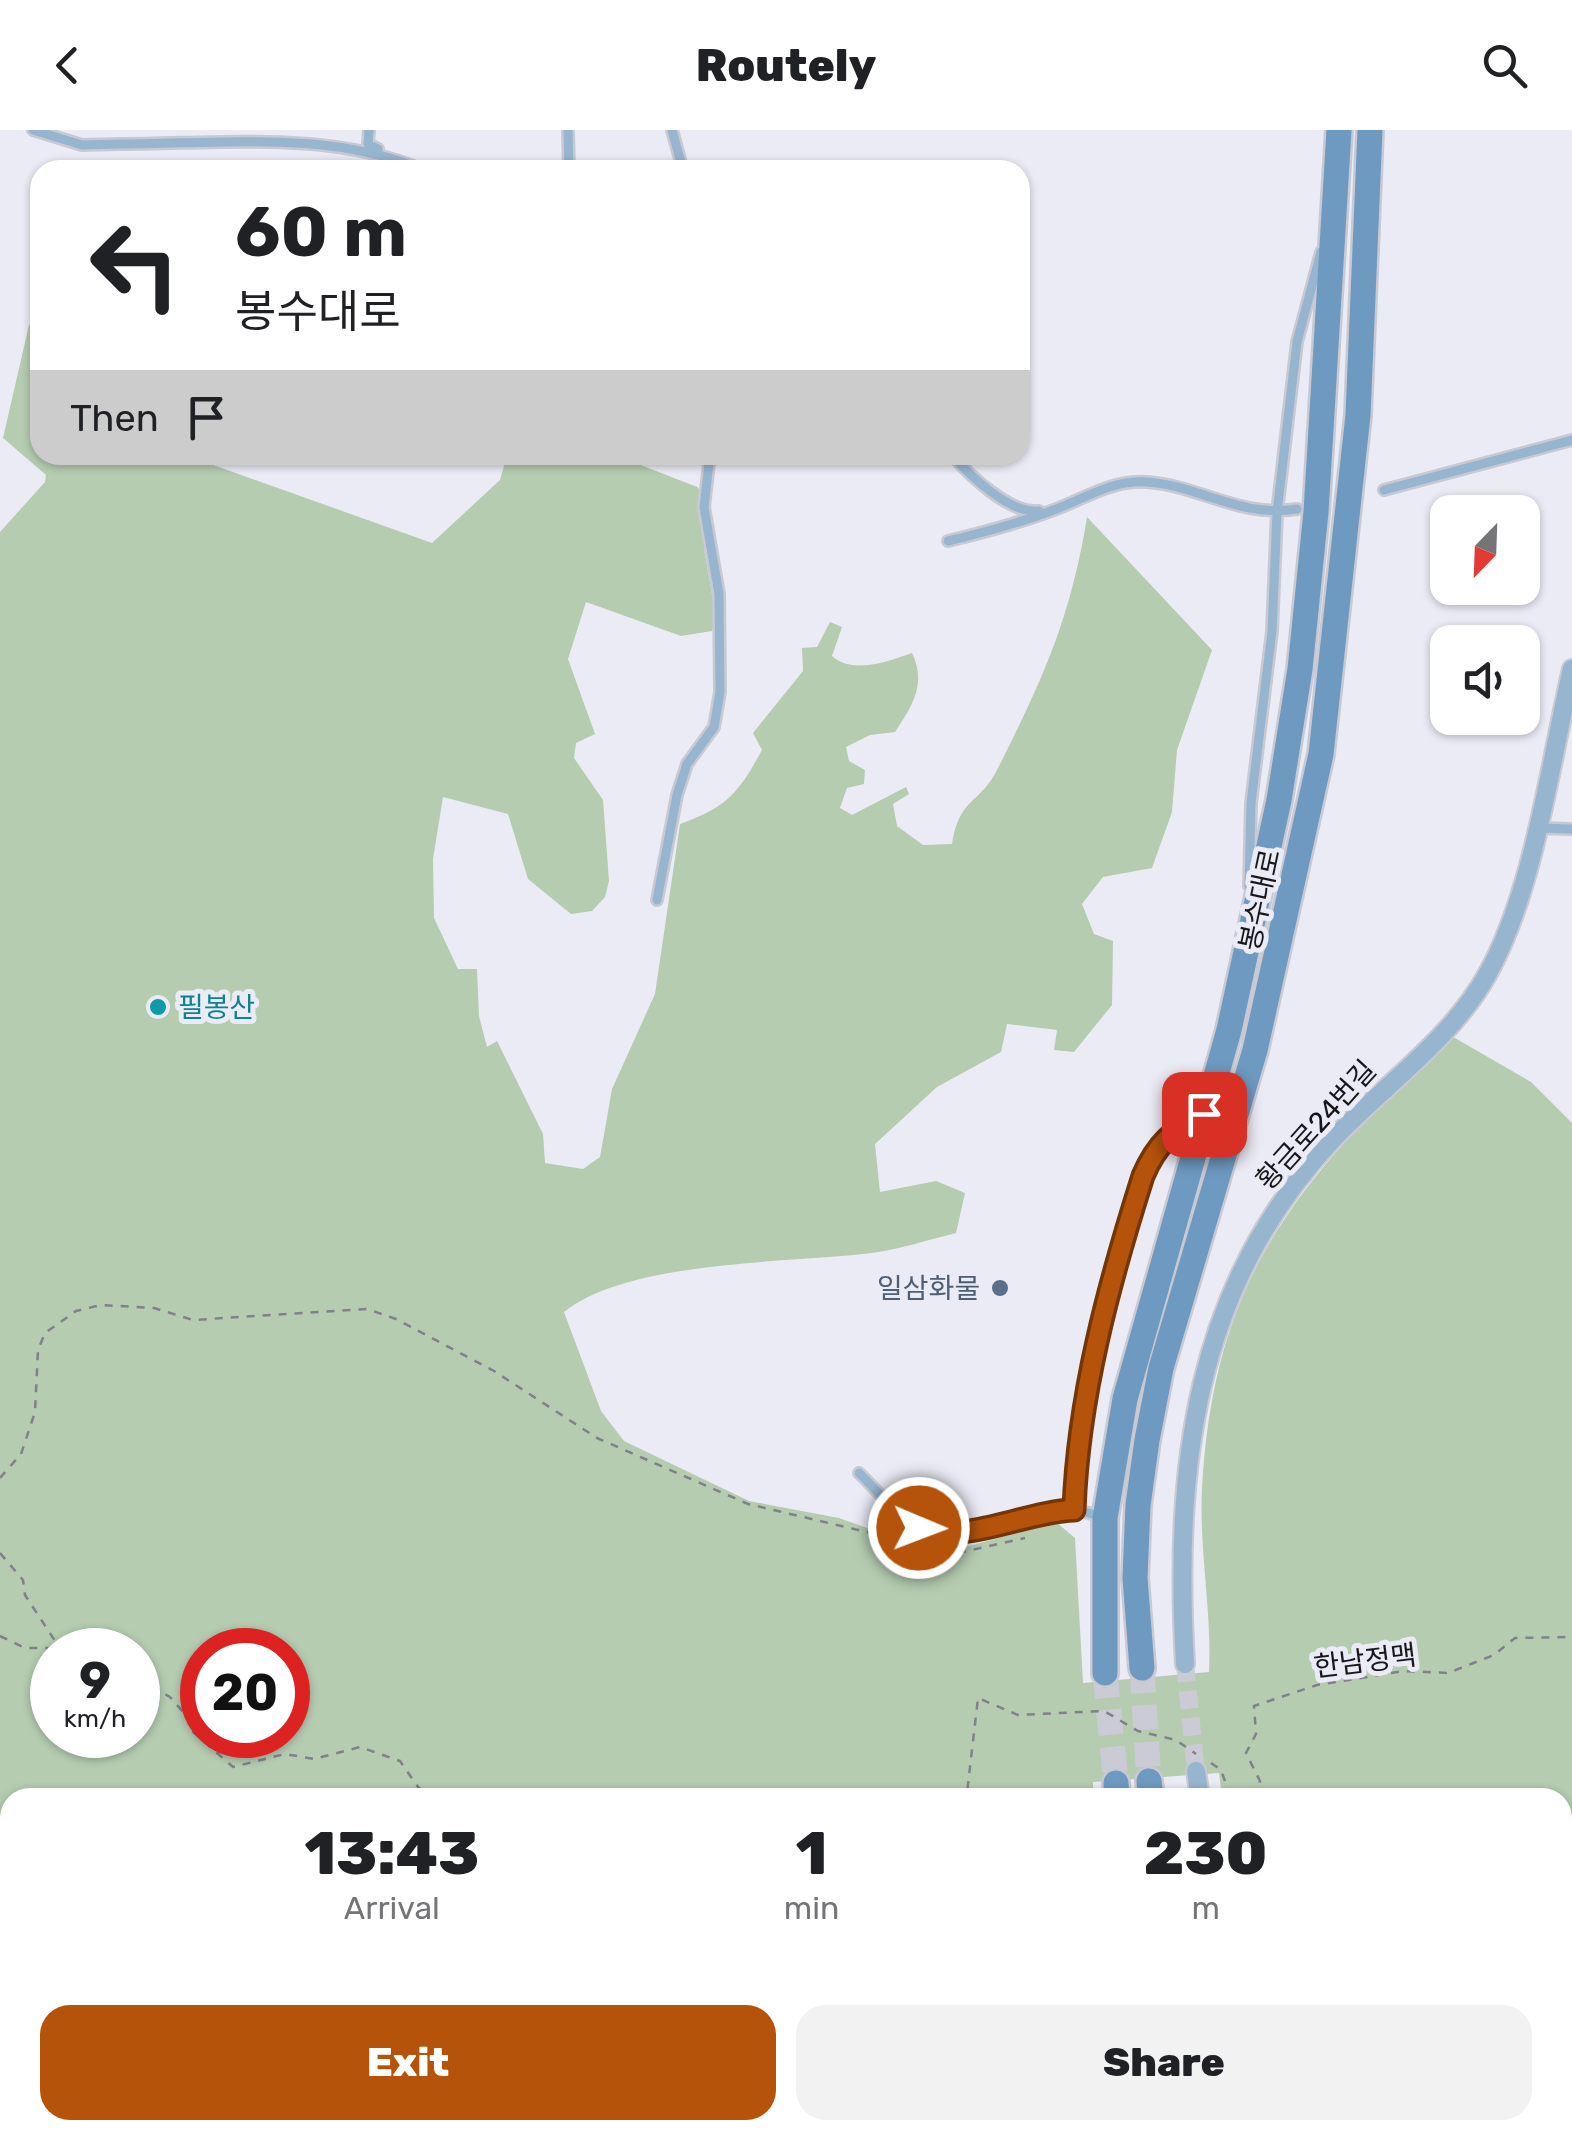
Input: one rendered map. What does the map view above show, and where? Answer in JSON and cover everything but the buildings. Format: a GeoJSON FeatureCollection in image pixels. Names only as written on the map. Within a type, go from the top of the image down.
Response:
{"type":"FeatureCollection","features":[{"type":"Feature","properties":{"kind":"main road","name":"봉수대로"},"geometry":{"type":"LineString","coordinates":[[1105,1674],[1106,1518],[1136,1354],[1248,947],[1279,800],[1300,669],[1316,512],[1339,130]]}},
{"type":"Feature","properties":{"kind":"main road","name":"봉수대로"},"geometry":{"type":"LineString","coordinates":[[1142,1668],[1136,1541],[1150,1422],[1177,1312],[1256,1050],[1322,754],[1358,416],[1370,130]]}},
{"type":"Feature","properties":{"kind":"street","name":"황금로24번길"},"geometry":{"type":"LineString","coordinates":[[1184,1664],[1180,1556],[1186,1468],[1205,1368],[1227,1304],[1251,1251],[1291,1187],[1342,1130],[1455,1023],[1478,991],[1504,941],[1567,718],[1572,669]]}},
{"type":"Feature","properties":{"kind":"street"},"geometry":{"type":"LineString","coordinates":[[1196,1772],[1198,1788]]}},
{"type":"Feature","properties":{"kind":"lane"},"geometry":{"type":"LineString","coordinates":[[33,130],[99,148],[119,144],[289,141],[385,152]]}},
{"type":"Feature","properties":{"kind":"lane"},"geometry":{"type":"LineString","coordinates":[[370,130],[368,144],[402,160]]}},
{"type":"Feature","properties":{"kind":"lane"},"geometry":{"type":"LineString","coordinates":[[568,130],[569,160]]}},
{"type":"Feature","properties":{"kind":"lane"},"geometry":{"type":"LineString","coordinates":[[672,130],[680,160]]}},
{"type":"Feature","properties":{"kind":"lane"},"geometry":{"type":"LineString","coordinates":[[1248,947],[1251,804],[1272,631],[1277,512],[1297,342],[1336,196]]}},
{"type":"Feature","properties":{"kind":"lane"},"geometry":{"type":"LineString","coordinates":[[1384,490],[1572,440]]}},
{"type":"Feature","properties":{"kind":"lane"},"geometry":{"type":"LineString","coordinates":[[656,900],[677,795],[687,764],[714,726],[720,692],[719,594],[704,507],[709,465]]}},
{"type":"Feature","properties":{"kind":"lane"},"geometry":{"type":"LineString","coordinates":[[961,465],[1029,512],[1060,508]]}},
{"type":"Feature","properties":{"kind":"lane"},"geometry":{"type":"LineString","coordinates":[[948,541],[1060,508],[1112,484],[1146,482],[1236,508],[1277,512],[1297,509]]}},
{"type":"Feature","properties":{"kind":"lane"},"geometry":{"type":"LineString","coordinates":[[1536,828],[1572,829]]}},
{"type":"Feature","properties":{"kind":"lane"},"geometry":{"type":"LineString","coordinates":[[1074,1510],[1076,1461],[1097,1348],[1143,1176],[1154,1150],[1170,1132],[1204,1114]]}},
{"type":"Feature","properties":{"kind":"lane"},"geometry":{"type":"LineString","coordinates":[[859,1473],[900,1513],[931,1532],[1008,1524],[1042,1510],[1074,1510],[1106,1518]]}},
{"type":"Feature","properties":{"kind":"path"},"geometry":{"type":"LineString","coordinates":[[0,1478],[21,1454],[35,1412],[38,1350],[45,1333],[76,1311],[100,1305],[154,1308],[193,1320],[367,1310],[396,1318],[494,1372],[597,1438],[748,1504],[872,1533],[911,1552],[958,1553],[1025,1538]]}},
{"type":"Feature","properties":{"kind":"path"},"geometry":{"type":"LineString","coordinates":[[0,1553],[22,1580],[26,1595],[47,1628]]}},
{"type":"Feature","properties":{"kind":"path"},"geometry":{"type":"LineString","coordinates":[[0,1636],[30,1648]]}},
{"type":"Feature","properties":{"kind":"path","name":"한남정맥"},"geometry":{"type":"LineString","coordinates":[[1258,1788],[1260,1781],[1246,1754],[1256,1734],[1254,1706],[1317,1685],[1404,1671],[1448,1673],[1494,1655],[1514,1638],[1572,1637]]}},
{"type":"Feature","properties":{"kind":"path"},"geometry":{"type":"LineString","coordinates":[[160,1691],[191,1721],[191,1730],[233,1767],[285,1754],[314,1759],[360,1747],[400,1761],[418,1788]]}},
{"type":"Feature","properties":{"kind":"path"},"geometry":{"type":"LineString","coordinates":[[968,1788],[978,1698],[1018,1715],[1104,1711],[1138,1731],[1176,1740],[1221,1770],[1227,1788]]}},
{"type":"Feature","properties":{"kind":"green space"},"geometry":{"type":"Polygon","coordinates":[[[30,324],[30,461],[3,438],[30,324]]]}},
{"type":"Feature","properties":{"kind":"green space"},"geometry":{"type":"Polygon","coordinates":[[[34,465],[213,465],[432,543],[500,480],[504,465],[641,465],[697,487],[707,497],[704,548],[716,617],[712,631],[681,636],[586,602],[568,659],[595,734],[576,743],[574,758],[603,800],[609,881],[605,897],[592,911],[571,914],[528,879],[508,814],[443,797],[433,859],[434,918],[458,969],[477,969],[479,1016],[487,1047],[497,1041],[543,1134],[545,1163],[583,1169],[600,1157],[612,1089],[655,994],[680,824],[720,805],[746,778],[762,750],[753,733],[803,671],[802,648],[817,647],[830,622],[842,627],[832,656],[841,662],[871,665],[912,653],[918,685],[912,704],[895,732],[870,735],[846,747],[849,761],[865,770],[864,784],[847,788],[840,808],[852,815],[906,787],[909,794],[893,804],[897,826],[923,845],[952,844],[960,817],[991,780],[1014,736],[1064,617],[1087,517],[1212,650],[1177,750],[1172,812],[1152,868],[1103,877],[1082,904],[1094,934],[1113,941],[1112,1005],[1074,1052],[1054,1050],[1057,1030],[1007,1024],[1001,1052],[937,1087],[875,1144],[880,1192],[936,1181],[965,1193],[956,1233],[872,1253],[668,1273],[592,1295],[564,1312],[601,1411],[624,1441],[749,1501],[839,1518],[940,1554],[1056,1522],[1075,1538],[1083,1683],[1209,1672],[1202,1489],[1210,1412],[1225,1346],[1247,1287],[1275,1234],[1309,1185],[1350,1137],[1448,1034],[1531,1082],[1572,1123],[1572,1788],[1221,1788],[1219,1773],[1093,1782],[1093,1788],[0,1788],[0,532],[45,482],[46,475],[34,465]]]}},
{"type":"Feature","properties":{"kind":"tunnel"},"geometry":{"type":"LineString","coordinates":[[1185,1664],[1196,1771]]}},
{"type":"Feature","properties":{"kind":"tunnel"},"geometry":{"type":"LineString","coordinates":[[1142,1668],[1149,1781]]}},
{"type":"Feature","properties":{"kind":"tunnel"},"geometry":{"type":"LineString","coordinates":[[1105,1673],[1116,1783]]}},
{"type":"Feature","properties":{"kind":"place","name":"필봉산"},"geometry":{"type":"Point","coordinates":[158,1007]}},
{"type":"Feature","properties":{"kind":"place","name":"일삼화물"},"geometry":{"type":"Point","coordinates":[1000,1288]}},
{"type":"Feature","properties":{"kind":"route"},"geometry":{"type":"LineString","coordinates":[[919,1528],[946,1532],[1008,1524],[1042,1510],[1074,1510],[1076,1461],[1097,1348],[1143,1176],[1154,1150],[1170,1132],[1204,1114]]}}]}
